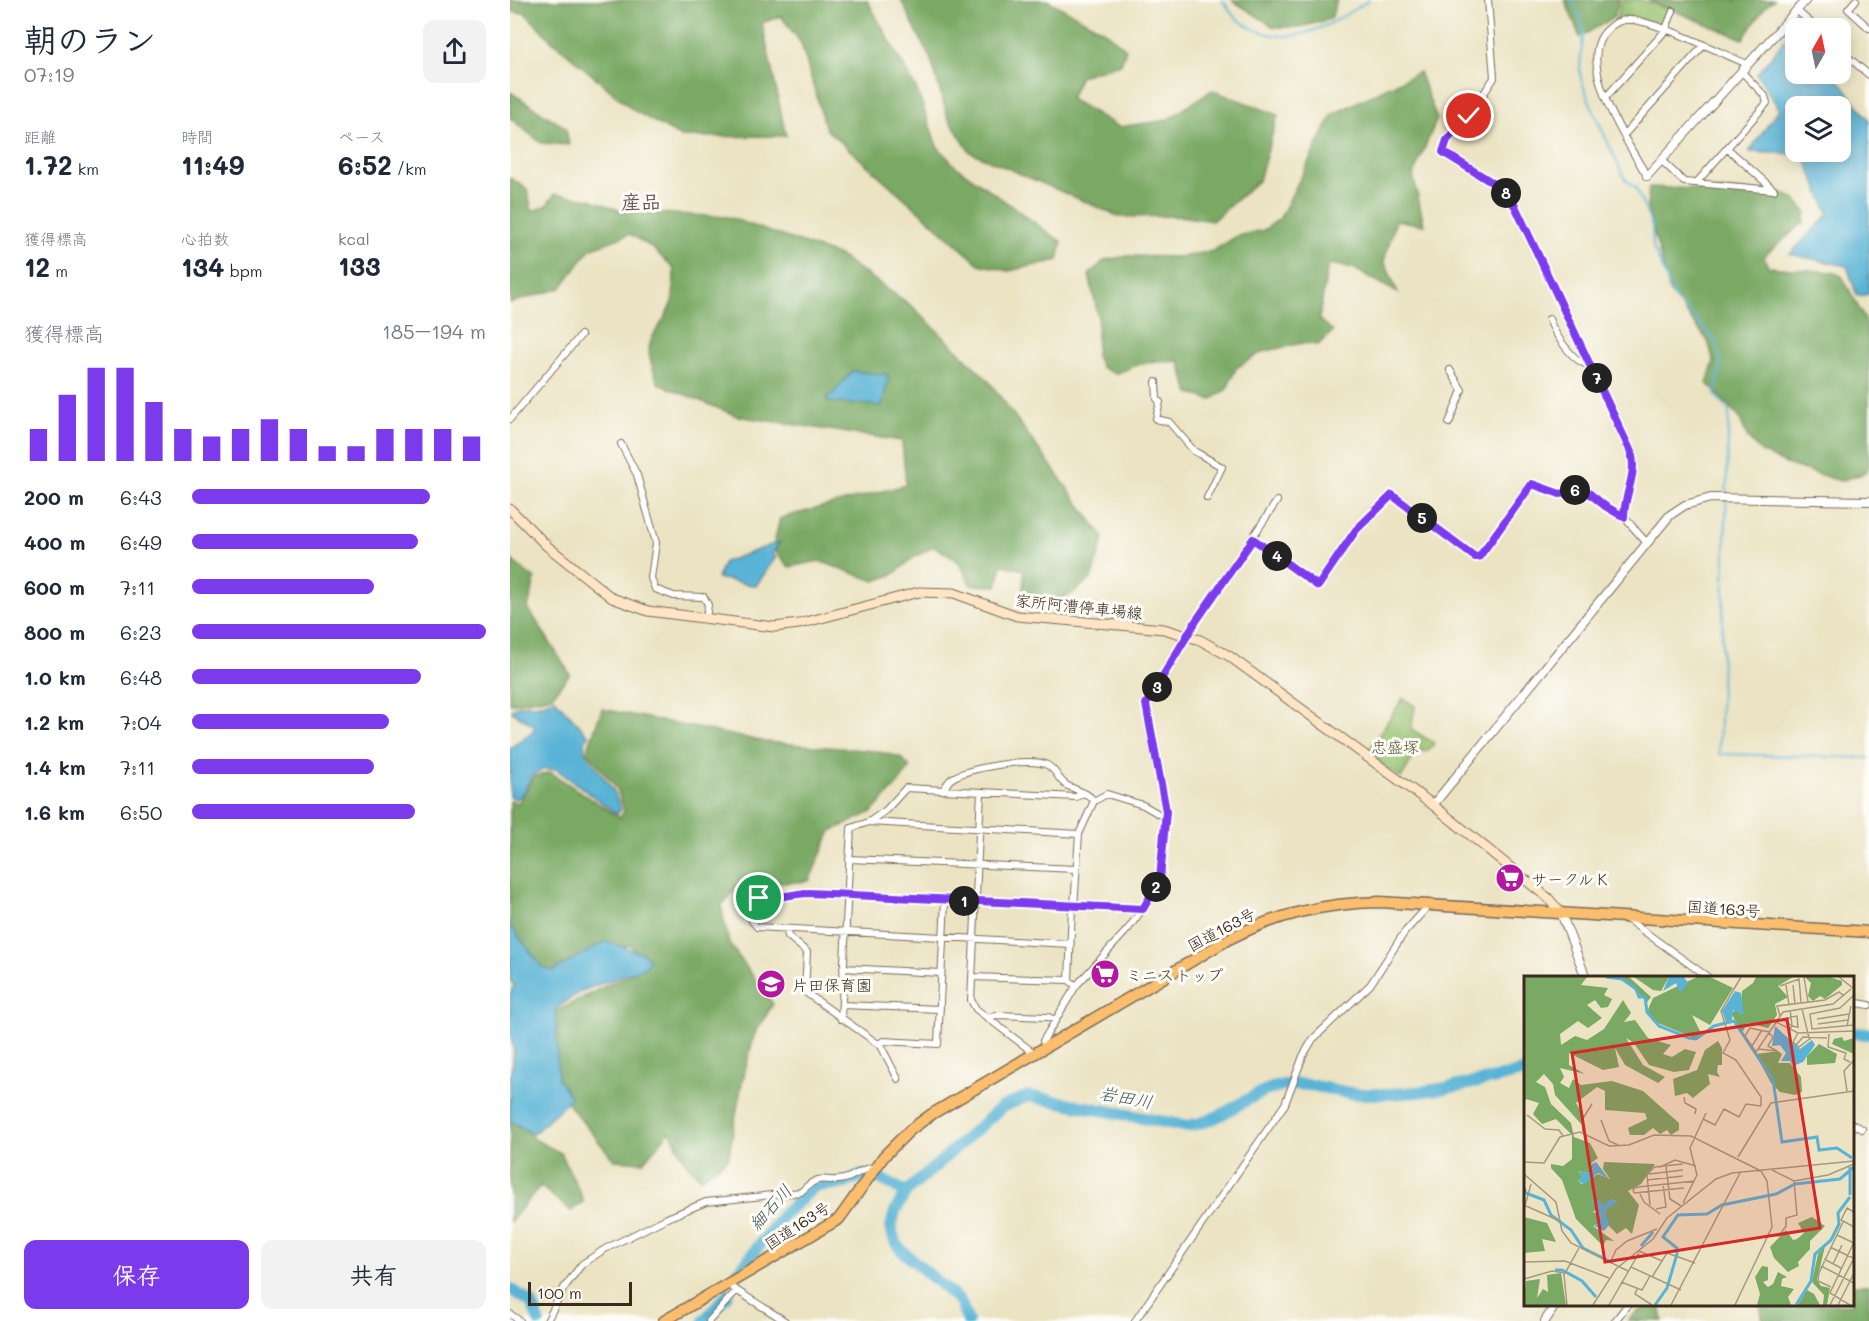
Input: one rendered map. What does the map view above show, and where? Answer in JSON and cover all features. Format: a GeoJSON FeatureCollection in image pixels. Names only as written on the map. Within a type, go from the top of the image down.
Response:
{"type":"FeatureCollection","features":[{"type":"Feature","properties":{"kind":"highway","name":"国道163号"},"geometry":{"type":"LineString","coordinates":[[664,1321],[732,1288],[839,1219],[874,1169],[910,1130],[932,1114],[1229,939],[1273,919],[1339,904],[1380,902],[1869,932]]}},
{"type":"Feature","properties":{"kind":"main road","name":"家所阿漕停車場線"},"geometry":{"type":"LineString","coordinates":[[510,509],[555,553],[612,598],[648,611],[774,627],[786,626],[919,592],[937,591],[964,595],[992,609],[1017,616],[1119,624],[1189,635],[1229,656],[1433,805],[1548,898],[1561,913]]}},
{"type":"Feature","properties":{"kind":"street"},"geometry":{"type":"LineString","coordinates":[[1488,0],[1494,78],[1469,116],[1447,140],[1443,152],[1482,175],[1509,196],[1591,365],[1634,463],[1624,500],[1624,517]]}},
{"type":"Feature","properties":{"kind":"street"},"geometry":{"type":"LineString","coordinates":[[1747,64],[1665,31],[1632,20],[1622,20],[1608,29],[1599,40],[1596,64],[1598,77],[1606,97],[1647,176],[1806,0]]}},
{"type":"Feature","properties":{"kind":"street"},"geometry":{"type":"LineString","coordinates":[[1856,0],[1848,9],[1869,28]]}},
{"type":"Feature","properties":{"kind":"street"},"geometry":{"type":"LineString","coordinates":[[1796,10],[1805,18]]}},
{"type":"Feature","properties":{"kind":"street"},"geometry":{"type":"LineString","coordinates":[[1606,97],[1665,31],[1673,11]]}},
{"type":"Feature","properties":{"kind":"street"},"geometry":{"type":"LineString","coordinates":[[1624,135],[1703,46]]}},
{"type":"Feature","properties":{"kind":"street"},"geometry":{"type":"LineString","coordinates":[[1851,59],[1869,75]]}},
{"type":"Feature","properties":{"kind":"street"},"geometry":{"type":"LineString","coordinates":[[1698,182],[1767,104],[1765,96],[1741,71]]}},
{"type":"Feature","properties":{"kind":"street"},"geometry":{"type":"LineString","coordinates":[[1661,160],[1684,182],[1774,190],[1727,148]]}},
{"type":"Feature","properties":{"kind":"street"},"geometry":{"type":"LineString","coordinates":[[1549,319],[1566,348],[1586,365],[1591,365]]}},
{"type":"Feature","properties":{"kind":"street"},"geometry":{"type":"LineString","coordinates":[[510,419],[581,335]]}},
{"type":"Feature","properties":{"kind":"street"},"geometry":{"type":"LineString","coordinates":[[1449,423],[1462,390],[1450,370]]}},
{"type":"Feature","properties":{"kind":"street"},"geometry":{"type":"LineString","coordinates":[[1156,382],[1160,405],[1155,414],[1156,419],[1169,422],[1194,451],[1222,467],[1207,498]]}},
{"type":"Feature","properties":{"kind":"street"},"geometry":{"type":"LineString","coordinates":[[621,444],[637,475],[656,543],[651,578],[653,584],[659,592],[665,594],[704,597],[708,605],[706,618]]}},
{"type":"Feature","properties":{"kind":"street"},"geometry":{"type":"LineString","coordinates":[[1253,539],[1318,586],[1356,530],[1392,495],[1475,557],[1479,557],[1532,484],[1560,494],[1584,489],[1605,506],[1624,517],[1646,542]]}},
{"type":"Feature","properties":{"kind":"street"},"geometry":{"type":"LineString","coordinates":[[1433,805],[1670,514],[1685,505],[1700,500],[1720,498],[1869,501]]}},
{"type":"Feature","properties":{"kind":"street"},"geometry":{"type":"LineString","coordinates":[[1045,1047],[1043,1041],[1076,986],[1143,909],[1160,879],[1166,818],[1146,704],[1196,621],[1277,501]]}},
{"type":"Feature","properties":{"kind":"street"},"geometry":{"type":"LineString","coordinates":[[943,790],[949,781],[960,775],[994,766],[1026,762],[1048,765],[1063,783],[1084,793],[1094,801]]}},
{"type":"Feature","properties":{"kind":"street"},"geometry":{"type":"LineString","coordinates":[[841,1019],[851,828],[869,822],[891,806],[906,788],[1076,797],[1084,793]]}},
{"type":"Feature","properties":{"kind":"street"},"geometry":{"type":"LineString","coordinates":[[981,792],[972,1005],[1034,1053]]}},
{"type":"Feature","properties":{"kind":"street"},"geometry":{"type":"LineString","coordinates":[[1069,981],[1080,834],[1094,801],[1107,794],[1143,805],[1166,818]]}},
{"type":"Feature","properties":{"kind":"street"},"geometry":{"type":"LineString","coordinates":[[869,822],[1080,834]]}},
{"type":"Feature","properties":{"kind":"street"},"geometry":{"type":"LineString","coordinates":[[849,859],[1076,869]]}},
{"type":"Feature","properties":{"kind":"street"},"geometry":{"type":"LineString","coordinates":[[1070,944],[757,927],[752,921],[753,902],[759,898],[775,899],[788,894],[847,895],[1143,909]]}},
{"type":"Feature","properties":{"kind":"street"},"geometry":{"type":"LineString","coordinates":[[879,1044],[883,1041],[938,1044],[945,900]]}},
{"type":"Feature","properties":{"kind":"street"},"geometry":{"type":"LineString","coordinates":[[1135,1321],[1288,1096],[1313,1039],[1370,985],[1398,941],[1429,905]]}},
{"type":"Feature","properties":{"kind":"street"},"geometry":{"type":"LineString","coordinates":[[1561,913],[1585,976]]}},
{"type":"Feature","properties":{"kind":"street"},"geometry":{"type":"LineString","coordinates":[[1622,916],[1706,976]]}},
{"type":"Feature","properties":{"kind":"street"},"geometry":{"type":"LineString","coordinates":[[786,929],[788,936],[807,952],[805,992],[879,1044],[898,1079]]}},
{"type":"Feature","properties":{"kind":"street"},"geometry":{"type":"LineString","coordinates":[[843,968],[941,973]]}},
{"type":"Feature","properties":{"kind":"street"},"geometry":{"type":"LineString","coordinates":[[972,977],[1069,981],[1076,986]]}},
{"type":"Feature","properties":{"kind":"street"},"geometry":{"type":"LineString","coordinates":[[1854,1002],[1869,1005]]}},
{"type":"Feature","properties":{"kind":"street"},"geometry":{"type":"LineString","coordinates":[[842,1005],[940,1009]]}},
{"type":"Feature","properties":{"kind":"street"},"geometry":{"type":"LineString","coordinates":[[988,1018],[996,1014],[1048,1017],[1056,1020]]}},
{"type":"Feature","properties":{"kind":"street"},"geometry":{"type":"LineString","coordinates":[[1854,1125],[1862,1129]]}},
{"type":"Feature","properties":{"kind":"street"},"geometry":{"type":"LineString","coordinates":[[547,1321],[564,1288],[586,1260],[667,1218],[714,1200],[801,1192],[816,1180],[844,1179],[864,1168],[874,1169]]}},
{"type":"Feature","properties":{"kind":"street"},"geometry":{"type":"LineString","coordinates":[[709,1321],[732,1288],[785,1321]]}},
{"type":"Feature","properties":{"kind":"street"},"geometry":{"type":"LineString","coordinates":[[1548,1320],[1555,1306]]}},
{"type":"Feature","properties":{"kind":"street"},"geometry":{"type":"LineString","coordinates":[[1615,1321],[1627,1306]]}},
{"type":"Feature","properties":{"kind":"street"},"geometry":{"type":"LineString","coordinates":[[510,1314],[520,1321]]}},
{"type":"Feature","properties":{"kind":"green space"},"geometry":{"type":"Polygon","coordinates":[[[510,0],[867,0],[917,90],[937,146],[954,165],[1062,242],[1058,260],[1009,271],[979,264],[826,129],[801,43],[781,16],[762,23],[786,136],[681,137],[633,110],[550,39],[525,13],[510,12],[510,0]]]}},
{"type":"Feature","properties":{"kind":"green space"},"geometry":{"type":"Polygon","coordinates":[[[901,0],[1047,0],[1104,31],[1126,49],[1121,64],[1080,76],[1070,99],[1119,127],[1167,120],[1212,90],[1278,115],[1259,180],[1212,221],[1180,216],[1120,217],[970,152],[948,118],[931,60],[901,0]]]}},
{"type":"Feature","properties":{"kind":"green space"},"geometry":{"type":"Polygon","coordinates":[[[1232,0],[1337,0],[1331,19],[1301,27],[1274,27],[1232,0]]]}},
{"type":"Feature","properties":{"kind":"green space"},"geometry":{"type":"Polygon","coordinates":[[[1565,0],[1620,0],[1613,18],[1580,37],[1565,0]]]}},
{"type":"Feature","properties":{"kind":"green space"},"geometry":{"type":"Polygon","coordinates":[[[1623,0],[1642,0],[1671,10],[1662,26],[1630,17],[1616,19],[1623,0]]]}},
{"type":"Feature","properties":{"kind":"green space"},"geometry":{"type":"Polygon","coordinates":[[[1648,0],[1774,0],[1765,7],[1743,39],[1648,0]]]}},
{"type":"Feature","properties":{"kind":"green space"},"geometry":{"type":"Polygon","coordinates":[[[1419,72],[1437,119],[1413,175],[1424,225],[1396,220],[1384,261],[1398,293],[1353,268],[1328,264],[1319,319],[1333,331],[1318,345],[1302,343],[1262,352],[1236,368],[1227,389],[1211,400],[1189,393],[1179,361],[1142,363],[1115,374],[1101,367],[1096,356],[1098,316],[1089,275],[1105,260],[1128,256],[1181,257],[1213,251],[1237,236],[1264,230],[1280,218],[1333,114],[1419,72]]]}},
{"type":"Feature","properties":{"kind":"green space"},"geometry":{"type":"Polygon","coordinates":[[[510,92],[566,128],[569,145],[541,143],[510,118],[510,92]]]}},
{"type":"Feature","properties":{"kind":"green space"},"geometry":{"type":"Polygon","coordinates":[[[510,178],[527,189],[532,211],[546,206],[555,194],[590,199],[621,211],[728,217],[840,256],[912,306],[988,380],[1104,538],[1091,579],[1068,596],[1042,603],[1023,592],[1024,570],[1002,565],[997,586],[971,585],[959,562],[934,546],[913,558],[894,574],[875,581],[819,561],[789,567],[773,548],[780,518],[906,485],[902,441],[737,416],[659,384],[649,346],[672,302],[674,269],[651,247],[630,234],[590,249],[561,288],[510,303],[510,178]]]}},
{"type":"Feature","properties":{"kind":"green space"},"geometry":{"type":"Polygon","coordinates":[[[1649,187],[1783,193],[1793,198],[1806,212],[1804,222],[1764,256],[1768,267],[1832,272],[1842,276],[1865,320],[1869,343],[1869,466],[1865,473],[1840,481],[1786,464],[1761,452],[1748,438],[1739,417],[1707,383],[1714,362],[1708,341],[1670,292],[1647,207],[1649,187]]]}},
{"type":"Feature","properties":{"kind":"green space"},"geometry":{"type":"Polygon","coordinates":[[[510,559],[535,579],[528,608],[570,674],[552,696],[510,704],[510,559]]]}},
{"type":"Feature","properties":{"kind":"green space","name":"忠盛塚"},"geometry":{"type":"Polygon","coordinates":[[[1403,698],[1415,706],[1411,729],[1434,743],[1428,751],[1416,752],[1401,778],[1367,753],[1403,698]]]}},
{"type":"Feature","properties":{"kind":"green space"},"geometry":{"type":"Polygon","coordinates":[[[602,709],[766,742],[875,751],[900,757],[910,767],[899,783],[872,812],[831,831],[809,881],[739,886],[721,906],[729,943],[773,1004],[754,1035],[741,1087],[728,1159],[701,1178],[686,1163],[670,1131],[643,1162],[614,1160],[553,1086],[549,1043],[557,1011],[630,975],[637,966],[639,954],[630,945],[595,953],[548,980],[510,945],[510,801],[518,803],[534,777],[550,772],[620,818],[624,810],[617,789],[587,751],[602,709]]]}},
{"type":"Feature","properties":{"kind":"green space"},"geometry":{"type":"Polygon","coordinates":[[[510,1115],[521,1121],[532,1138],[561,1153],[584,1201],[571,1211],[540,1186],[510,1222],[510,1115]]]}},
{"type":"Feature","properties":{"kind":"green space"},"geometry":{"type":"Polygon","coordinates":[[[1854,1285],[1869,1285],[1869,1321],[1763,1321],[1760,1306],[1854,1306],[1854,1285]]]}},
{"type":"Feature","properties":{"kind":"green space"},"geometry":{"type":"Polygon","coordinates":[[[1652,1306],[1660,1306],[1663,1321],[1628,1321],[1637,1312],[1652,1306]]]}},
{"type":"Feature","properties":{"kind":"water"},"geometry":{"type":"Polygon","coordinates":[[[1785,40],[1785,84],[1842,84],[1851,96],[1785,96],[1785,153],[1749,152],[1779,109],[1757,74],[1785,40]]]}},
{"type":"Feature","properties":{"kind":"water"},"geometry":{"type":"Polygon","coordinates":[[[1851,96],[1869,120],[1869,294],[1857,296],[1847,266],[1790,254],[1829,214],[1806,162],[1851,162],[1851,96]]]}},
{"type":"Feature","properties":{"kind":"water"},"geometry":{"type":"Polygon","coordinates":[[[852,371],[889,375],[882,406],[828,402],[827,397],[834,393],[852,371]]]}},
{"type":"Feature","properties":{"kind":"water"},"geometry":{"type":"Polygon","coordinates":[[[780,542],[772,554],[776,557],[756,586],[717,578],[724,562],[780,542]]]}},
{"type":"Feature","properties":{"kind":"water"},"geometry":{"type":"Polygon","coordinates":[[[554,698],[589,736],[584,742],[585,752],[614,791],[621,809],[617,814],[556,769],[543,769],[532,776],[521,796],[515,799],[510,797],[510,748],[533,731],[535,726],[512,712],[512,709],[522,705],[544,704],[554,698]]]}},
{"type":"Feature","properties":{"kind":"water"},"geometry":{"type":"Polygon","coordinates":[[[510,925],[542,967],[553,971],[606,941],[644,954],[649,959],[646,967],[581,991],[556,1009],[558,1079],[571,1098],[533,1134],[510,1121],[510,1078],[514,1053],[510,1030],[510,994],[514,986],[510,979],[510,925]]]}},
{"type":"Feature","properties":{"kind":"waterway"},"geometry":{"type":"LineString","coordinates":[[1222,0],[1236,18],[1254,29],[1271,35],[1288,36],[1321,28],[1369,0]]}},
{"type":"Feature","properties":{"kind":"waterway"},"geometry":{"type":"LineString","coordinates":[[1571,0],[1577,9],[1583,27],[1580,72],[1592,107],[1625,179],[1636,188],[1652,226],[1653,247],[1675,299],[1715,340],[1721,363],[1715,395],[1729,410],[1719,754],[1869,758]]}},
{"type":"Feature","properties":{"kind":"waterway","name":"岩田川"},"geometry":{"type":"LineString","coordinates":[[1854,1033],[1869,1034]]}},
{"type":"Feature","properties":{"kind":"waterway","name":"岩田川"},"geometry":{"type":"LineString","coordinates":[[968,1321],[960,1301],[902,1251],[895,1242],[891,1227],[895,1211],[906,1192],[1002,1107],[1028,1096],[1185,1126],[1212,1119],[1259,1093],[1285,1085],[1308,1085],[1355,1094],[1390,1094],[1458,1086],[1524,1071]]}},
{"type":"Feature","properties":{"kind":"waterway","name":"細石川"},"geometry":{"type":"LineString","coordinates":[[737,1274],[783,1215],[815,1186],[845,1183],[862,1175],[877,1177],[906,1192]]}},
{"type":"Feature","properties":{"kind":"waterway","name":"細石川"},"geometry":{"type":"LineString","coordinates":[[510,1289],[531,1302],[539,1321]]}},
{"type":"Feature","properties":{"kind":"waterway","name":"細石川"},"geometry":{"type":"LineString","coordinates":[[704,1321],[728,1294]]}},
{"type":"Feature","properties":{"kind":"place","name":"サークルＫ"},"geometry":{"type":"Point","coordinates":[1510,878]}},
{"type":"Feature","properties":{"kind":"place","name":"ミニストップ"},"geometry":{"type":"Point","coordinates":[1105,974]}},
{"type":"Feature","properties":{"kind":"place","name":"片田保育園"},"geometry":{"type":"Point","coordinates":[771,984]}},
{"type":"Feature","properties":{"kind":"district","name":"産品"},"geometry":{"type":"Point","coordinates":[641,201]}},
{"type":"Feature","properties":{"kind":"route"},"geometry":{"type":"LineString","coordinates":[[759,898],[775,899],[788,894],[809,893],[1143,909],[1160,879],[1166,811],[1146,704],[1196,621],[1253,539],[1318,586],[1356,530],[1392,495],[1475,557],[1479,557],[1532,484],[1560,494],[1584,489],[1605,506],[1624,517],[1624,500],[1634,468],[1631,452],[1563,303],[1515,206],[1501,188],[1443,152],[1447,140],[1469,116]]}}]}
